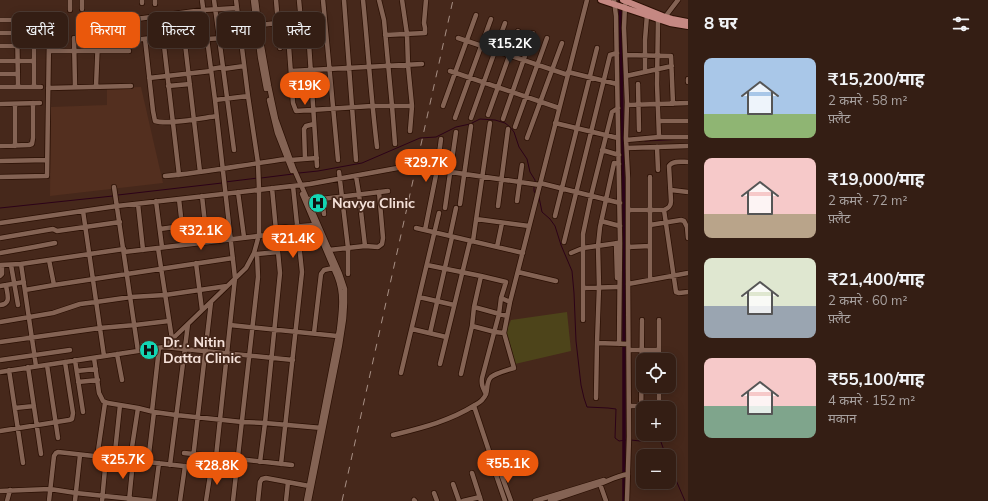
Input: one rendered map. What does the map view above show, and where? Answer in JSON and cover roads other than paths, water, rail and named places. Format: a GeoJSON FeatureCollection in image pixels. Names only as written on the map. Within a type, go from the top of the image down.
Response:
{"type":"FeatureCollection","features":[{"type":"Feature","properties":{"kind":"main road"},"geometry":{"type":"LineString","coordinates":[[601,0],[670,23],[688,26]]}},
{"type":"Feature","properties":{"kind":"main road"},"geometry":{"type":"LineString","coordinates":[[625,0],[665,17],[688,22]]}},
{"type":"Feature","properties":{"kind":"street"},"geometry":{"type":"LineString","coordinates":[[70,0],[70,10]]}},
{"type":"Feature","properties":{"kind":"street"},"geometry":{"type":"LineString","coordinates":[[82,0],[82,10]]}},
{"type":"Feature","properties":{"kind":"street"},"geometry":{"type":"LineString","coordinates":[[202,0],[203,10]]}},
{"type":"Feature","properties":{"kind":"street"},"geometry":{"type":"LineString","coordinates":[[214,0],[217,24]]}},
{"type":"Feature","properties":{"kind":"street"},"geometry":{"type":"LineString","coordinates":[[236,0],[237,12]]}},
{"type":"Feature","properties":{"kind":"street"},"geometry":{"type":"LineString","coordinates":[[253,0],[260,57],[272,115],[277,133],[289,159],[298,185],[298,226],[302,272],[281,464]]}},
{"type":"Feature","properties":{"kind":"street"},"geometry":{"type":"LineString","coordinates":[[256,0],[257,12]]}},
{"type":"Feature","properties":{"kind":"street"},"geometry":{"type":"LineString","coordinates":[[276,0],[277,12]]}},
{"type":"Feature","properties":{"kind":"street"},"geometry":{"type":"LineString","coordinates":[[299,0],[300,12]]}},
{"type":"Feature","properties":{"kind":"street"},"geometry":{"type":"LineString","coordinates":[[323,0],[324,12]]}},
{"type":"Feature","properties":{"kind":"street"},"geometry":{"type":"LineString","coordinates":[[344,0],[356,160]]}},
{"type":"Feature","properties":{"kind":"street"},"geometry":{"type":"LineString","coordinates":[[363,0],[377,147]]}},
{"type":"Feature","properties":{"kind":"street"},"geometry":{"type":"LineString","coordinates":[[379,0],[384,20],[395,144]]}},
{"type":"Feature","properties":{"kind":"street"},"geometry":{"type":"LineString","coordinates":[[402,0],[407,34],[412,106],[410,131]]}},
{"type":"Feature","properties":{"kind":"street"},"geometry":{"type":"LineString","coordinates":[[385,35],[424,33],[424,0]]}},
{"type":"Feature","properties":{"kind":"street"},"geometry":{"type":"LineString","coordinates":[[393,436],[437,423],[474,406],[486,394],[488,383],[492,376],[514,368],[504,333],[507,316],[538,193],[537,184],[559,108],[586,0]]}},
{"type":"Feature","properties":{"kind":"street"},"geometry":{"type":"LineString","coordinates":[[617,315],[620,203],[616,16],[619,5],[625,0]]}},
{"type":"Feature","properties":{"kind":"street"},"geometry":{"type":"LineString","coordinates":[[665,17],[678,0]]}},
{"type":"Feature","properties":{"kind":"street"},"geometry":{"type":"LineString","coordinates":[[619,5],[625,55],[627,105],[626,143],[628,284],[624,344]]}},
{"type":"Feature","properties":{"kind":"street"},"geometry":{"type":"LineString","coordinates":[[140,19],[203,10],[237,8]]}},
{"type":"Feature","properties":{"kind":"street"},"geometry":{"type":"LineString","coordinates":[[443,106],[476,15]]}},
{"type":"Feature","properties":{"kind":"street"},"geometry":{"type":"LineString","coordinates":[[645,72],[647,15]]}},
{"type":"Feature","properties":{"kind":"street"},"geometry":{"type":"LineString","coordinates":[[0,20],[12,19]]}},
{"type":"Feature","properties":{"kind":"street"},"geometry":{"type":"LineString","coordinates":[[455,118],[491,19]]}},
{"type":"Feature","properties":{"kind":"street"},"geometry":{"type":"LineString","coordinates":[[658,19],[657,69],[659,137]]}},
{"type":"Feature","properties":{"kind":"street"},"geometry":{"type":"LineString","coordinates":[[325,22],[338,160]]}},
{"type":"Feature","properties":{"kind":"street"},"geometry":{"type":"LineString","coordinates":[[471,118],[505,23]]}},
{"type":"Feature","properties":{"kind":"street"},"geometry":{"type":"LineString","coordinates":[[488,115],[518,31]]}},
{"type":"Feature","properties":{"kind":"street"},"geometry":{"type":"LineString","coordinates":[[0,33],[12,33]]}},
{"type":"Feature","properties":{"kind":"street"},"geometry":{"type":"LineString","coordinates":[[503,118],[533,33]]}},
{"type":"Feature","properties":{"kind":"street"},"geometry":{"type":"LineString","coordinates":[[74,38],[75,87]]}},
{"type":"Feature","properties":{"kind":"street"},"geometry":{"type":"LineString","coordinates":[[458,38],[568,74],[617,84]]}},
{"type":"Feature","properties":{"kind":"street"},"geometry":{"type":"LineString","coordinates":[[515,127],[547,38]]}},
{"type":"Feature","properties":{"kind":"street"},"geometry":{"type":"LineString","coordinates":[[140,39],[148,39]]}},
{"type":"Feature","properties":{"kind":"street"},"geometry":{"type":"LineString","coordinates":[[145,39],[155,121],[172,122],[217,116]]}},
{"type":"Feature","properties":{"kind":"street"},"geometry":{"type":"LineString","coordinates":[[527,138],[562,43]]}},
{"type":"Feature","properties":{"kind":"street"},"geometry":{"type":"LineString","coordinates":[[0,46],[12,46]]}},
{"type":"Feature","properties":{"kind":"street"},"geometry":{"type":"LineString","coordinates":[[17,48],[18,87]]}},
{"type":"Feature","properties":{"kind":"street"},"geometry":{"type":"LineString","coordinates":[[34,48],[34,87]]}},
{"type":"Feature","properties":{"kind":"street"},"geometry":{"type":"LineString","coordinates":[[96,87],[97,48]]}},
{"type":"Feature","properties":{"kind":"street"},"geometry":{"type":"LineString","coordinates":[[164,48],[178,175]]}},
{"type":"Feature","properties":{"kind":"street"},"geometry":{"type":"LineString","coordinates":[[186,48],[200,172]]}},
{"type":"Feature","properties":{"kind":"street"},"geometry":{"type":"LineString","coordinates":[[208,48],[235,278],[216,457]]}},
{"type":"Feature","properties":{"kind":"street"},"geometry":{"type":"LineString","coordinates":[[220,48],[234,150]]}},
{"type":"Feature","properties":{"kind":"street"},"geometry":{"type":"LineString","coordinates":[[233,501],[258,276],[256,254],[259,235],[258,163],[242,48]]}},
{"type":"Feature","properties":{"kind":"street"},"geometry":{"type":"LineString","coordinates":[[262,48],[272,103],[289,159]]}},
{"type":"Feature","properties":{"kind":"street"},"geometry":{"type":"LineString","coordinates":[[289,48],[293,103],[296,111],[372,106],[412,106]]}},
{"type":"Feature","properties":{"kind":"street"},"geometry":{"type":"LineString","coordinates":[[309,48],[317,166]]}},
{"type":"Feature","properties":{"kind":"street"},"geometry":{"type":"LineString","coordinates":[[555,216],[597,48]]}},
{"type":"Feature","properties":{"kind":"street"},"geometry":{"type":"LineString","coordinates":[[0,177],[47,176],[49,51],[129,51]]}},
{"type":"Feature","properties":{"kind":"street"},"geometry":{"type":"LineString","coordinates":[[564,242],[610,54],[617,53]]}},
{"type":"Feature","properties":{"kind":"street"},"geometry":{"type":"LineString","coordinates":[[625,55],[671,56],[673,104]]}},
{"type":"Feature","properties":{"kind":"street"},"geometry":{"type":"LineString","coordinates":[[0,61],[34,61]]}},
{"type":"Feature","properties":{"kind":"street"},"geometry":{"type":"LineString","coordinates":[[291,70],[422,64]]}},
{"type":"Feature","properties":{"kind":"street"},"geometry":{"type":"LineString","coordinates":[[149,78],[244,66]]}},
{"type":"Feature","properties":{"kind":"street"},"geometry":{"type":"LineString","coordinates":[[626,76],[672,66]]}},
{"type":"Feature","properties":{"kind":"street"},"geometry":{"type":"LineString","coordinates":[[450,71],[559,108]]}},
{"type":"Feature","properties":{"kind":"street"},"geometry":{"type":"LineString","coordinates":[[0,74],[18,74]]}},
{"type":"Feature","properties":{"kind":"street"},"geometry":{"type":"LineString","coordinates":[[168,86],[190,84]]}},
{"type":"Feature","properties":{"kind":"street"},"geometry":{"type":"LineString","coordinates":[[638,84],[639,130]]}},
{"type":"Feature","properties":{"kind":"street"},"geometry":{"type":"LineString","coordinates":[[0,87],[41,86]]}},
{"type":"Feature","properties":{"kind":"street"},"geometry":{"type":"LineString","coordinates":[[48,88],[131,86]]}},
{"type":"Feature","properties":{"kind":"street"},"geometry":{"type":"LineString","coordinates":[[215,100],[248,96]]}},
{"type":"Feature","properties":{"kind":"street"},"geometry":{"type":"LineString","coordinates":[[0,146],[32,144],[33,103]]}},
{"type":"Feature","properties":{"kind":"street"},"geometry":{"type":"LineString","coordinates":[[0,104],[40,103]]}},
{"type":"Feature","properties":{"kind":"street"},"geometry":{"type":"LineString","coordinates":[[15,104],[15,146]]}},
{"type":"Feature","properties":{"kind":"street"},"geometry":{"type":"LineString","coordinates":[[627,105],[688,104]]}},
{"type":"Feature","properties":{"kind":"street"},"geometry":{"type":"LineString","coordinates":[[583,320],[583,234],[612,112],[618,108]]}},
{"type":"Feature","properties":{"kind":"street"},"geometry":{"type":"LineString","coordinates":[[659,121],[688,120]]}},
{"type":"Feature","properties":{"kind":"street"},"geometry":{"type":"LineString","coordinates":[[440,364],[476,219],[490,123]]}},
{"type":"Feature","properties":{"kind":"street"},"geometry":{"type":"LineString","coordinates":[[555,123],[618,138]]}},
{"type":"Feature","properties":{"kind":"street"},"geometry":{"type":"LineString","coordinates":[[305,159],[304,129],[306,126],[314,124]]}},
{"type":"Feature","properties":{"kind":"street"},"geometry":{"type":"LineString","coordinates":[[460,204],[471,126]]}},
{"type":"Feature","properties":{"kind":"street"},"geometry":{"type":"LineString","coordinates":[[498,206],[508,129]]}},
{"type":"Feature","properties":{"kind":"street"},"geometry":{"type":"LineString","coordinates":[[445,208],[456,132]]}},
{"type":"Feature","properties":{"kind":"street"},"geometry":{"type":"LineString","coordinates":[[618,144],[659,137],[688,137]]}},
{"type":"Feature","properties":{"kind":"street"},"geometry":{"type":"LineString","coordinates":[[425,230],[437,170],[441,139]]}},
{"type":"Feature","properties":{"kind":"street"},"geometry":{"type":"LineString","coordinates":[[626,143],[657,147],[688,146]]}},
{"type":"Feature","properties":{"kind":"street"},"geometry":{"type":"LineString","coordinates":[[657,147],[658,170]]}},
{"type":"Feature","properties":{"kind":"street"},"geometry":{"type":"LineString","coordinates":[[602,150],[618,155]]}},
{"type":"Feature","properties":{"kind":"street"},"geometry":{"type":"LineString","coordinates":[[165,176],[289,159],[317,158]]}},
{"type":"Feature","properties":{"kind":"street"},"geometry":{"type":"LineString","coordinates":[[0,161],[47,160]]}},
{"type":"Feature","properties":{"kind":"street"},"geometry":{"type":"LineString","coordinates":[[628,210],[664,210],[671,206],[670,166],[673,162],[688,162]]}},
{"type":"Feature","properties":{"kind":"street"},"geometry":{"type":"LineString","coordinates":[[596,398],[599,287],[598,246],[605,199],[614,163],[619,164]]}},
{"type":"Feature","properties":{"kind":"street"},"geometry":{"type":"LineString","coordinates":[[517,201],[522,165]]}},
{"type":"Feature","properties":{"kind":"street"},"geometry":{"type":"LineString","coordinates":[[0,223],[83,211],[117,203],[138,204],[259,190],[340,179],[403,167]]}},
{"type":"Feature","properties":{"kind":"street"},"geometry":{"type":"LineString","coordinates":[[437,170],[562,188],[620,203]]}},
{"type":"Feature","properties":{"kind":"street"},"geometry":{"type":"LineString","coordinates":[[339,172],[348,248],[348,274]]}},
{"type":"Feature","properties":{"kind":"street"},"geometry":{"type":"LineString","coordinates":[[356,176],[360,194],[365,246]]}},
{"type":"Feature","properties":{"kind":"street"},"geometry":{"type":"LineString","coordinates":[[650,177],[650,280]]}},
{"type":"Feature","properties":{"kind":"street"},"geometry":{"type":"LineString","coordinates":[[298,185],[307,199],[345,289],[345,303],[340,345],[306,501]]}},
{"type":"Feature","properties":{"kind":"street"},"geometry":{"type":"LineString","coordinates":[[298,185],[340,284],[342,297],[342,310],[338,336],[309,501]]}},
{"type":"Feature","properties":{"kind":"street"},"geometry":{"type":"LineString","coordinates":[[260,462],[280,273],[272,188]]}},
{"type":"Feature","properties":{"kind":"street"},"geometry":{"type":"LineString","coordinates":[[115,190],[138,351]]}},
{"type":"Feature","properties":{"kind":"street"},"geometry":{"type":"LineString","coordinates":[[671,190],[688,192]]}},
{"type":"Feature","properties":{"kind":"street"},"geometry":{"type":"LineString","coordinates":[[307,199],[322,199],[388,191]]}},
{"type":"Feature","properties":{"kind":"street"},"geometry":{"type":"LineString","coordinates":[[238,192],[244,237]]}},
{"type":"Feature","properties":{"kind":"street"},"geometry":{"type":"LineString","coordinates":[[329,250],[365,246],[378,247],[382,244],[384,238],[379,192]]}},
{"type":"Feature","properties":{"kind":"street"},"geometry":{"type":"LineString","coordinates":[[202,196],[207,242]]}},
{"type":"Feature","properties":{"kind":"street"},"geometry":{"type":"LineString","coordinates":[[179,199],[184,244]]}},
{"type":"Feature","properties":{"kind":"street"},"geometry":{"type":"LineString","coordinates":[[322,199],[324,214]]}},
{"type":"Feature","properties":{"kind":"street"},"geometry":{"type":"LineString","coordinates":[[156,202],[160,229],[161,269],[172,339]]}},
{"type":"Feature","properties":{"kind":"street"},"geometry":{"type":"LineString","coordinates":[[138,204],[143,250]]}},
{"type":"Feature","properties":{"kind":"street"},"geometry":{"type":"LineString","coordinates":[[430,333],[445,269],[456,208]]}},
{"type":"Feature","properties":{"kind":"street"},"geometry":{"type":"LineString","coordinates":[[664,210],[676,292],[688,292]]}},
{"type":"Feature","properties":{"kind":"street"},"geometry":{"type":"LineString","coordinates":[[83,211],[104,356]]}},
{"type":"Feature","properties":{"kind":"street"},"geometry":{"type":"LineString","coordinates":[[401,373],[439,213]]}},
{"type":"Feature","properties":{"kind":"street"},"geometry":{"type":"LineString","coordinates":[[476,219],[530,226]]}},
{"type":"Feature","properties":{"kind":"street"},"geometry":{"type":"LineString","coordinates":[[650,225],[681,220],[684,221],[687,227],[688,238]]}},
{"type":"Feature","properties":{"kind":"street"},"geometry":{"type":"LineString","coordinates":[[601,221],[620,226]]}},
{"type":"Feature","properties":{"kind":"street"},"geometry":{"type":"LineString","coordinates":[[0,238],[54,229],[57,232],[120,222]]}},
{"type":"Feature","properties":{"kind":"street"},"geometry":{"type":"LineString","coordinates":[[497,247],[502,223]]}},
{"type":"Feature","properties":{"kind":"street"},"geometry":{"type":"LineString","coordinates":[[0,276],[3,272],[1,265],[231,239],[259,235],[298,226],[315,225]]}},
{"type":"Feature","properties":{"kind":"street"},"geometry":{"type":"LineString","coordinates":[[160,229],[182,226]]}},
{"type":"Feature","properties":{"kind":"street"},"geometry":{"type":"LineString","coordinates":[[416,228],[523,253]]}},
{"type":"Feature","properties":{"kind":"street"},"geometry":{"type":"LineString","coordinates":[[0,253],[55,243]]}},
{"type":"Feature","properties":{"kind":"street"},"geometry":{"type":"LineString","coordinates":[[571,253],[583,248],[618,243]]}},
{"type":"Feature","properties":{"kind":"street"},"geometry":{"type":"LineString","coordinates":[[618,243],[624,344],[628,350],[629,443],[625,475],[628,501]]}},
{"type":"Feature","properties":{"kind":"street"},"geometry":{"type":"LineString","coordinates":[[628,247],[650,246]]}},
{"type":"Feature","properties":{"kind":"street"},"geometry":{"type":"LineString","coordinates":[[148,462],[161,347],[172,339],[246,268],[256,254],[278,252]]}},
{"type":"Feature","properties":{"kind":"street"},"geometry":{"type":"LineString","coordinates":[[25,290],[233,258]]}},
{"type":"Feature","properties":{"kind":"street"},"geometry":{"type":"LineString","coordinates":[[49,260],[54,285]]}},
{"type":"Feature","properties":{"kind":"street"},"geometry":{"type":"LineString","coordinates":[[20,264],[36,366]]}},
{"type":"Feature","properties":{"kind":"street"},"geometry":{"type":"LineString","coordinates":[[196,264],[202,310]]}},
{"type":"Feature","properties":{"kind":"street"},"geometry":{"type":"LineString","coordinates":[[11,265],[18,305]]}},
{"type":"Feature","properties":{"kind":"street"},"geometry":{"type":"LineString","coordinates":[[426,265],[515,284]]}},
{"type":"Feature","properties":{"kind":"street"},"geometry":{"type":"LineString","coordinates":[[314,334],[321,274],[324,270],[333,268]]}},
{"type":"Feature","properties":{"kind":"street"},"geometry":{"type":"LineString","coordinates":[[518,272],[556,281]]}},
{"type":"Feature","properties":{"kind":"street"},"geometry":{"type":"LineString","coordinates":[[628,284],[688,273]]}},
{"type":"Feature","properties":{"kind":"street"},"geometry":{"type":"LineString","coordinates":[[461,374],[472,326],[474,307],[482,276]]}},
{"type":"Feature","properties":{"kind":"street"},"geometry":{"type":"LineString","coordinates":[[0,286],[24,282]]}},
{"type":"Feature","properties":{"kind":"street"},"geometry":{"type":"LineString","coordinates":[[486,394],[481,383],[495,332],[501,298],[506,282]]}},
{"type":"Feature","properties":{"kind":"street"},"geometry":{"type":"LineString","coordinates":[[0,305],[4,305],[8,299],[6,285]]}},
{"type":"Feature","properties":{"kind":"street"},"geometry":{"type":"LineString","coordinates":[[0,322],[59,312],[75,306],[96,302],[131,297],[165,295],[227,286]]}},
{"type":"Feature","properties":{"kind":"street"},"geometry":{"type":"LineString","coordinates":[[583,288],[617,287]]}},
{"type":"Feature","properties":{"kind":"street"},"geometry":{"type":"LineString","coordinates":[[419,297],[454,305]]}},
{"type":"Feature","properties":{"kind":"street"},"geometry":{"type":"LineString","coordinates":[[501,298],[510,302]]}},
{"type":"Feature","properties":{"kind":"street"},"geometry":{"type":"LineString","coordinates":[[192,467],[211,301]]}},
{"type":"Feature","properties":{"kind":"street"},"geometry":{"type":"LineString","coordinates":[[474,307],[507,316]]}},
{"type":"Feature","properties":{"kind":"street"},"geometry":{"type":"LineString","coordinates":[[642,320],[642,401]]}},
{"type":"Feature","properties":{"kind":"street"},"geometry":{"type":"LineString","coordinates":[[628,350],[659,350],[659,320]]}},
{"type":"Feature","properties":{"kind":"street"},"geometry":{"type":"LineString","coordinates":[[0,342],[100,328],[169,321]]}},
{"type":"Feature","properties":{"kind":"street"},"geometry":{"type":"LineString","coordinates":[[170,465],[188,324]]}},
{"type":"Feature","properties":{"kind":"street"},"geometry":{"type":"LineString","coordinates":[[230,325],[338,336]]}},
{"type":"Feature","properties":{"kind":"street"},"geometry":{"type":"LineString","coordinates":[[472,326],[504,333]]}},
{"type":"Feature","properties":{"kind":"street"},"geometry":{"type":"LineString","coordinates":[[412,329],[446,337]]}},
{"type":"Feature","properties":{"kind":"street"},"geometry":{"type":"LineString","coordinates":[[597,343],[624,344]]}},
{"type":"Feature","properties":{"kind":"street"},"geometry":{"type":"LineString","coordinates":[[0,372],[161,347],[293,360]]}},
{"type":"Feature","properties":{"kind":"street"},"geometry":{"type":"LineString","coordinates":[[0,360],[70,350]]}},
{"type":"Feature","properties":{"kind":"street"},"geometry":{"type":"LineString","coordinates":[[117,354],[122,380]]}},
{"type":"Feature","properties":{"kind":"street"},"geometry":{"type":"LineString","coordinates":[[94,358],[100,395],[105,402],[198,418],[322,428]]}},
{"type":"Feature","properties":{"kind":"street"},"geometry":{"type":"LineString","coordinates":[[75,360],[83,412]]}},
{"type":"Feature","properties":{"kind":"street"},"geometry":{"type":"LineString","coordinates":[[0,431],[72,419],[73,416],[65,362]]}},
{"type":"Feature","properties":{"kind":"street"},"geometry":{"type":"LineString","coordinates":[[47,365],[58,438]]}},
{"type":"Feature","properties":{"kind":"street"},"geometry":{"type":"LineString","coordinates":[[28,368],[41,454]]}},
{"type":"Feature","properties":{"kind":"street"},"geometry":{"type":"LineString","coordinates":[[77,371],[96,368]]}},
{"type":"Feature","properties":{"kind":"street"},"geometry":{"type":"LineString","coordinates":[[9,370],[23,463]]}},
{"type":"Feature","properties":{"kind":"street"},"geometry":{"type":"LineString","coordinates":[[78,382],[98,380]]}},
{"type":"Feature","properties":{"kind":"street"},"geometry":{"type":"LineString","coordinates":[[98,451],[105,402]]}},
{"type":"Feature","properties":{"kind":"street"},"geometry":{"type":"LineString","coordinates":[[115,452],[120,405]]}},
{"type":"Feature","properties":{"kind":"street"},"geometry":{"type":"LineString","coordinates":[[15,408],[34,406]]}},
{"type":"Feature","properties":{"kind":"street"},"geometry":{"type":"LineString","coordinates":[[474,406],[489,452],[496,468],[500,471],[511,501]]}},
{"type":"Feature","properties":{"kind":"street"},"geometry":{"type":"LineString","coordinates":[[629,406],[636,406]]}},
{"type":"Feature","properties":{"kind":"street"},"geometry":{"type":"LineString","coordinates":[[129,500],[138,408]]}},
{"type":"Feature","properties":{"kind":"street"},"geometry":{"type":"LineString","coordinates":[[48,501],[54,456],[58,452],[237,472]]}},
{"type":"Feature","properties":{"kind":"street"},"geometry":{"type":"LineString","coordinates":[[184,453],[292,466]]}},
{"type":"Feature","properties":{"kind":"street"},"geometry":{"type":"LineString","coordinates":[[75,501],[80,455]]}},
{"type":"Feature","properties":{"kind":"street"},"geometry":{"type":"LineString","coordinates":[[102,498],[106,458]]}},
{"type":"Feature","properties":{"kind":"street"},"geometry":{"type":"LineString","coordinates":[[0,490],[50,489],[102,498],[153,501],[159,463]]}},
{"type":"Feature","properties":{"kind":"street"},"geometry":{"type":"LineString","coordinates":[[180,501],[185,466]]}},
{"type":"Feature","properties":{"kind":"street"},"geometry":{"type":"LineString","coordinates":[[496,468],[495,472],[505,501]]}},
{"type":"Feature","properties":{"kind":"street"},"geometry":{"type":"LineString","coordinates":[[206,501],[211,469]]}},
{"type":"Feature","properties":{"kind":"street"},"geometry":{"type":"LineString","coordinates":[[464,501],[480,499],[472,473]]}},
{"type":"Feature","properties":{"kind":"street"},"geometry":{"type":"LineString","coordinates":[[550,501],[603,480],[625,475]]}},
{"type":"Feature","properties":{"kind":"street"},"geometry":{"type":"LineString","coordinates":[[258,501],[260,482],[266,478],[309,486]]}},
{"type":"Feature","properties":{"kind":"street"},"geometry":{"type":"LineString","coordinates":[[535,501],[558,498],[600,484],[607,480]]}},
{"type":"Feature","properties":{"kind":"street"},"geometry":{"type":"LineString","coordinates":[[286,501],[288,482]]}},
{"type":"Feature","properties":{"kind":"street"},"geometry":{"type":"LineString","coordinates":[[453,484],[459,501]]}},
{"type":"Feature","properties":{"kind":"street"},"geometry":{"type":"LineString","coordinates":[[600,484],[606,501]]}},
{"type":"Feature","properties":{"kind":"street"},"geometry":{"type":"LineString","coordinates":[[7,501],[10,490]]}},
{"type":"Feature","properties":{"kind":"street"},"geometry":{"type":"LineString","coordinates":[[434,493],[437,501]]}},
{"type":"Feature","properties":{"kind":"waterway"},"geometry":{"type":"LineString","coordinates":[[620,0],[624,232],[624,501]]}},
{"type":"Feature","properties":{"kind":"waterway"},"geometry":{"type":"LineString","coordinates":[[299,173],[362,163],[420,138],[436,137],[456,127],[470,124],[480,119],[495,120],[505,123],[510,127],[514,132],[519,147],[527,159],[530,172],[535,180],[535,183]]}},
{"type":"Feature","properties":{"kind":"waterway"},"geometry":{"type":"LineString","coordinates":[[645,141],[686,139]]}},
{"type":"Feature","properties":{"kind":"waterway"},"geometry":{"type":"LineString","coordinates":[[261,178],[293,174]]}},
{"type":"Feature","properties":{"kind":"waterway"},"geometry":{"type":"LineString","coordinates":[[225,182],[258,178]]}},
{"type":"Feature","properties":{"kind":"waterway"},"geometry":{"type":"LineString","coordinates":[[118,195],[222,183]]}},
{"type":"Feature","properties":{"kind":"waterway"},"geometry":{"type":"LineString","coordinates":[[534,187],[535,193]]}},
{"type":"Feature","properties":{"kind":"waterway"},"geometry":{"type":"LineString","coordinates":[[0,208],[113,196]]}},
{"type":"Feature","properties":{"kind":"waterway"},"geometry":{"type":"LineString","coordinates":[[539,197],[542,212],[555,226],[572,271],[576,341],[581,385],[587,407],[616,409],[615,438],[619,441],[626,440]]}},
{"type":"Feature","properties":{"kind":"waterway"},"geometry":{"type":"LineString","coordinates":[[631,440],[640,441],[657,437],[664,449]]}},
{"type":"Feature","properties":{"kind":"waterway"},"geometry":{"type":"LineString","coordinates":[[676,480],[685,501]]}},
{"type":"Feature","properties":{"kind":"railway"},"geometry":{"type":"LineString","coordinates":[[342,501],[453,0]]}},
{"type":"Feature","properties":{"kind":"place","name":"Navya Clinic"},"geometry":{"type":"Point","coordinates":[318,203]}},
{"type":"Feature","properties":{"kind":"place","name":"Dr. . Nitin Datta Clinic"},"geometry":{"type":"Point","coordinates":[149,350]}}]}
